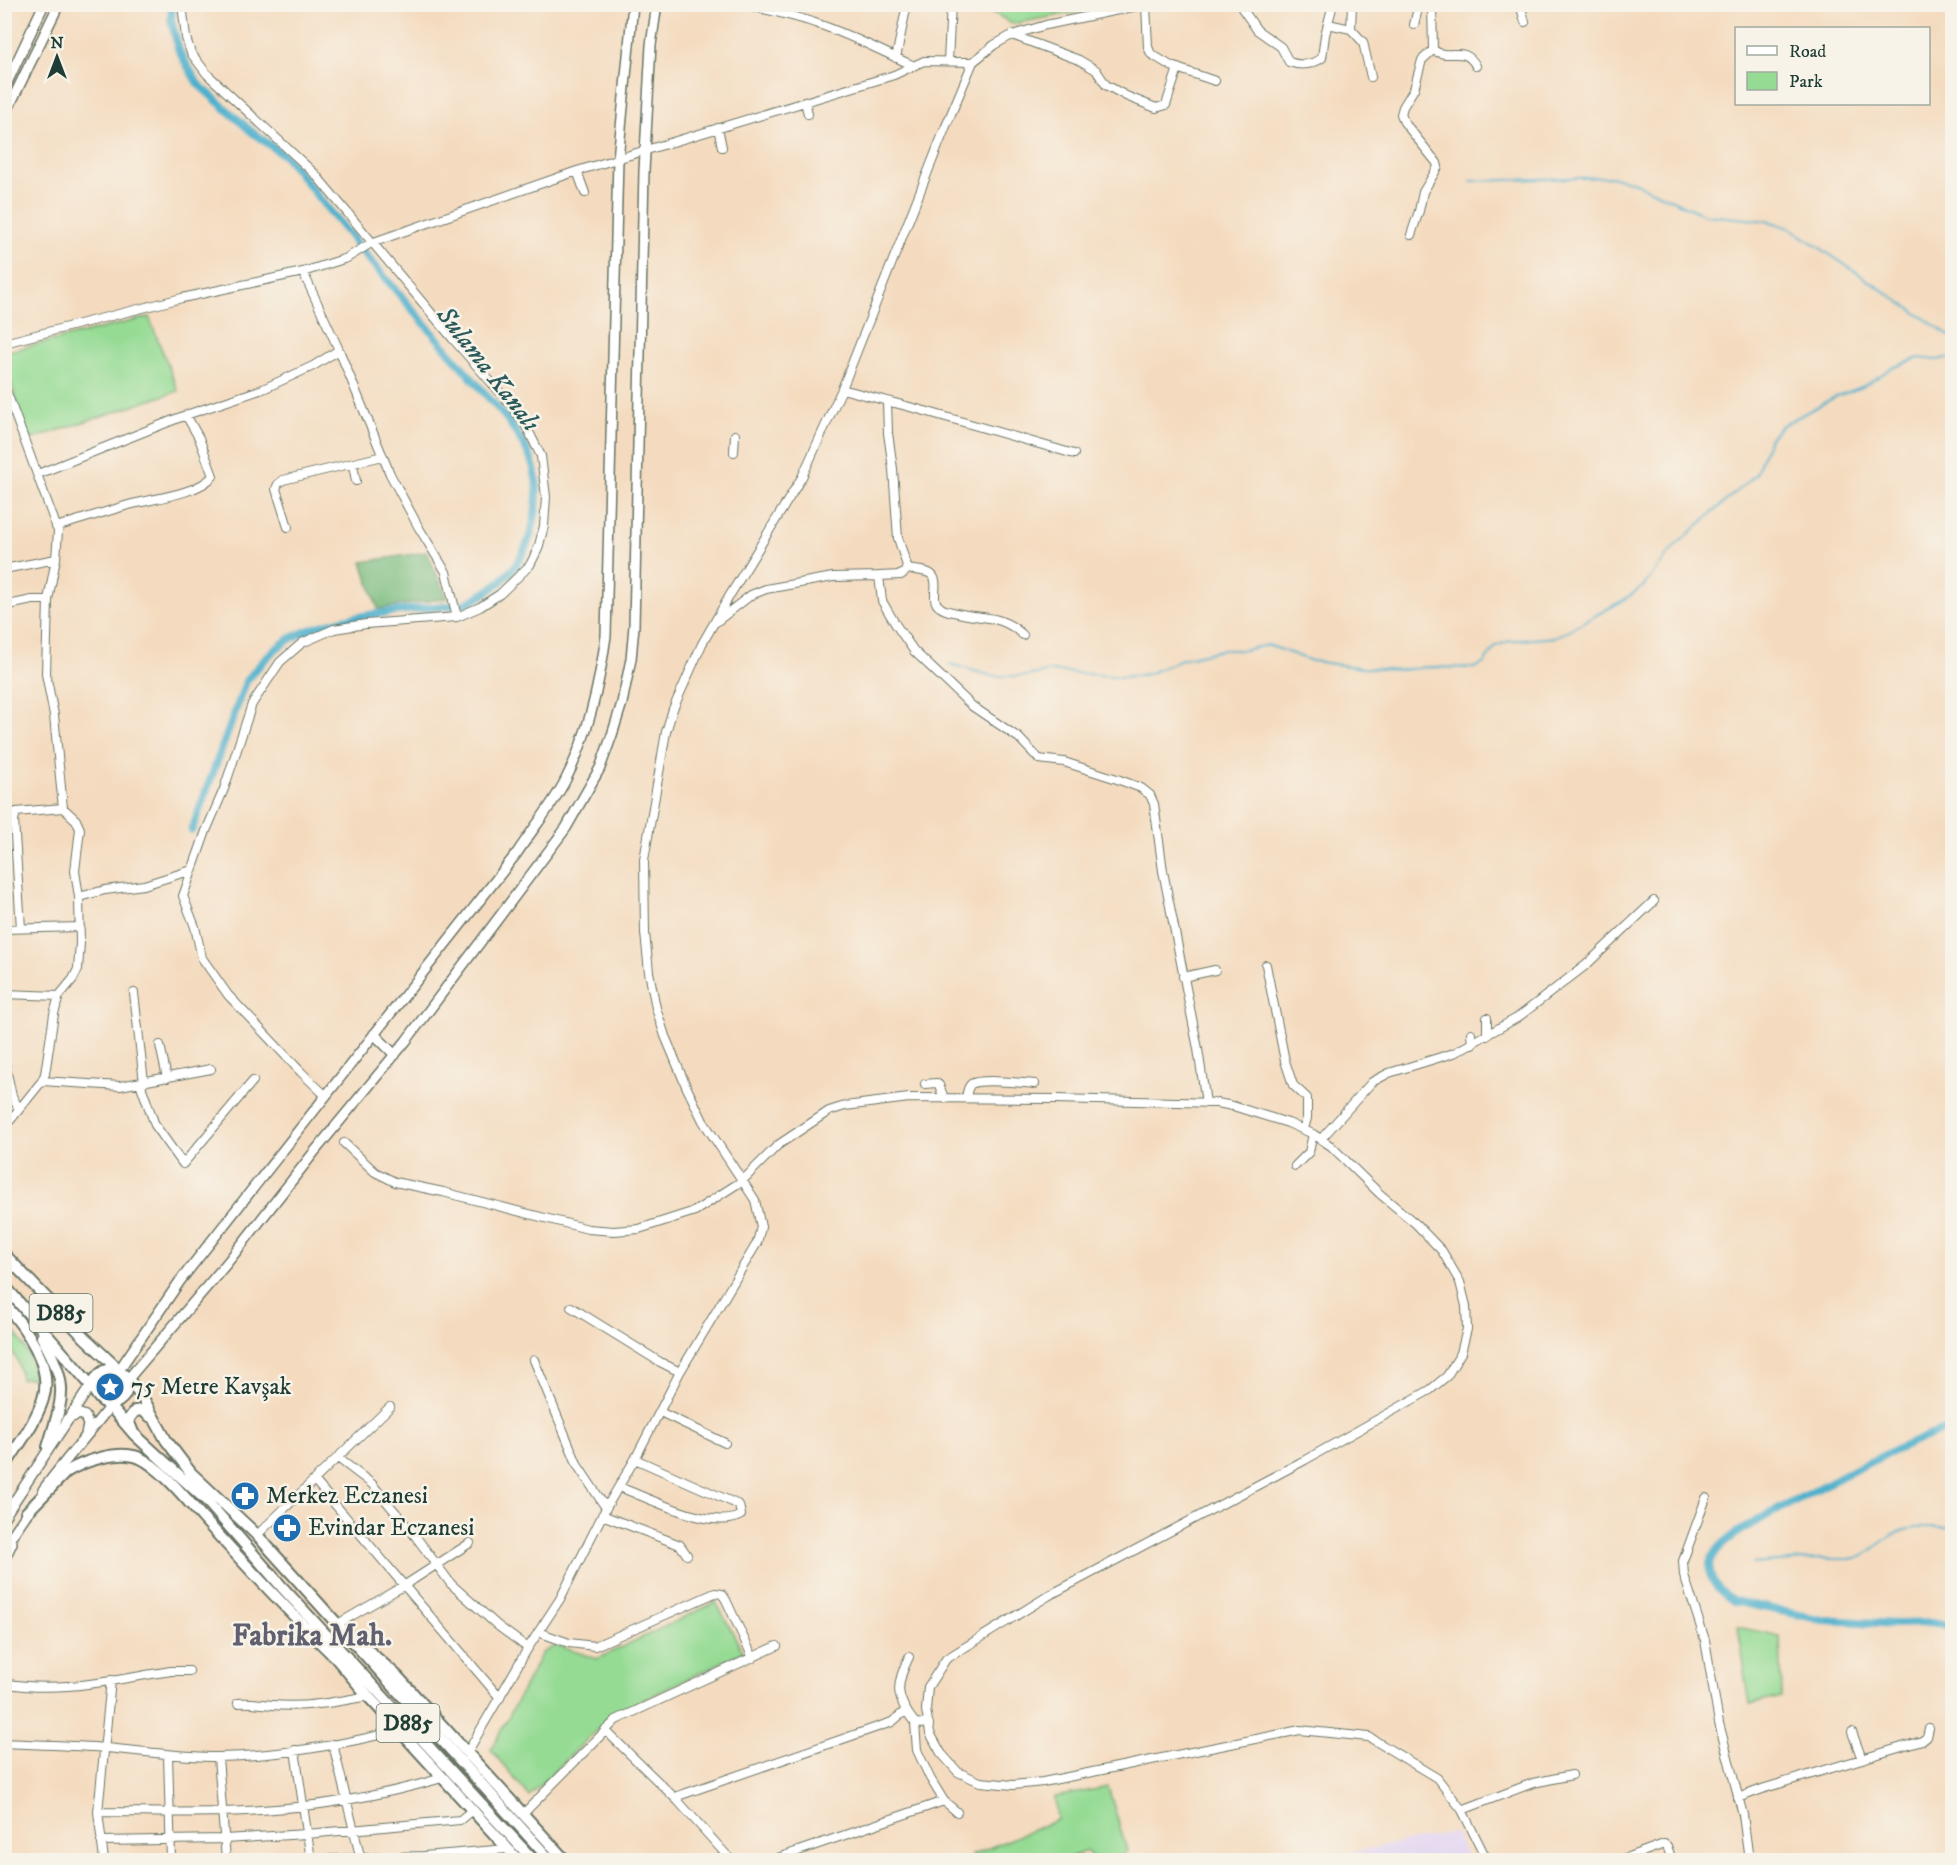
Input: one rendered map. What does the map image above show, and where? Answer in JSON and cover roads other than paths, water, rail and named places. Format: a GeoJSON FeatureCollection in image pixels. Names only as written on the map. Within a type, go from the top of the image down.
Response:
{"type":"FeatureCollection","features":[{"type":"Feature","properties":{"kind":"highway","name":"D885"},"geometry":{"type":"LineString","coordinates":[[4,1254],[119,1370]]}},
{"type":"Feature","properties":{"kind":"highway","name":"D885"},"geometry":{"type":"LineString","coordinates":[[4,1285],[91,1385]]}},
{"type":"Feature","properties":{"kind":"highway"},"geometry":{"type":"LineString","coordinates":[[4,1304],[20,1322],[39,1354],[45,1383],[45,1396],[38,1413],[4,1468]]}},
{"type":"Feature","properties":{"kind":"highway"},"geometry":{"type":"LineString","coordinates":[[28,1314],[57,1366],[61,1379],[62,1401],[48,1447]]}},
{"type":"Feature","properties":{"kind":"highway"},"geometry":{"type":"LineString","coordinates":[[107,1369],[119,1370],[128,1380],[124,1398],[110,1406],[98,1399],[91,1385],[101,1371],[107,1369]]}},
{"type":"Feature","properties":{"kind":"highway","name":"D885"},"geometry":{"type":"LineString","coordinates":[[128,1380],[144,1400],[154,1420],[191,1473],[257,1535],[550,1860]]}},
{"type":"Feature","properties":{"kind":"highway","name":"D885"},"geometry":{"type":"LineString","coordinates":[[110,1406],[134,1434],[206,1500],[282,1587],[533,1860]]}},
{"type":"Feature","properties":{"kind":"highway"},"geometry":{"type":"LineString","coordinates":[[134,1434],[128,1420],[135,1411],[142,1410],[154,1420]]}},
{"type":"Feature","properties":{"kind":"highway"},"geometry":{"type":"LineString","coordinates":[[26,1514],[66,1472],[81,1464],[110,1457],[140,1458],[168,1481],[334,1657],[518,1860]]}},
{"type":"Feature","properties":{"kind":"highway"},"geometry":{"type":"LineString","coordinates":[[282,1587],[334,1657]]}},
{"type":"Feature","properties":{"kind":"highway"},"geometry":{"type":"LineString","coordinates":[[336,1625],[372,1652],[397,1676],[565,1860]]}},
{"type":"Feature","properties":{"kind":"main road"},"geometry":{"type":"LineString","coordinates":[[4,88],[44,4]]}},
{"type":"Feature","properties":{"kind":"main road"},"geometry":{"type":"LineString","coordinates":[[4,117],[59,4]]}},
{"type":"Feature","properties":{"kind":"main road"},"geometry":{"type":"LineString","coordinates":[[119,1370],[180,1281],[517,852],[563,783],[584,736],[596,694],[606,636],[618,159],[633,4]]}},
{"type":"Feature","properties":{"kind":"main road"},"geometry":{"type":"LineString","coordinates":[[128,1380],[227,1263],[394,1055],[566,828],[600,768],[622,703],[631,659],[634,626],[644,171],[651,45],[657,4]]}},
{"type":"Feature","properties":{"kind":"main road"},"geometry":{"type":"LineString","coordinates":[[374,1034],[394,1055]]}},
{"type":"Feature","properties":{"kind":"main road"},"geometry":{"type":"LineString","coordinates":[[4,1517],[91,1385]]}},
{"type":"Feature","properties":{"kind":"main road"},"geometry":{"type":"LineString","coordinates":[[4,1547],[69,1455],[110,1406]]}},
{"type":"Feature","properties":{"kind":"main road"},"geometry":{"type":"LineString","coordinates":[[67,1419],[80,1414],[85,1416],[88,1425],[85,1438]]}},
{"type":"Feature","properties":{"kind":"main road"},"geometry":{"type":"LineString","coordinates":[[4,1560],[26,1514]]}},
{"type":"Feature","properties":{"kind":"street"},"geometry":{"type":"LineString","coordinates":[[182,4],[191,52],[207,74],[311,170],[339,201],[369,244],[513,407],[538,447],[543,461],[546,515],[538,549],[530,565],[500,594],[480,607],[457,614],[366,624],[334,630],[302,643],[274,669],[252,704],[224,789],[183,896],[195,927],[202,958],[228,995],[326,1095]]}},
{"type":"Feature","properties":{"kind":"street"},"geometry":{"type":"LineString","coordinates":[[741,4],[787,14],[818,24],[912,65]]}},
{"type":"Feature","properties":{"kind":"street"},"geometry":{"type":"LineString","coordinates":[[896,58],[907,4]]}},
{"type":"Feature","properties":{"kind":"street"},"geometry":{"type":"LineString","coordinates":[[948,61],[951,4]]}},
{"type":"Feature","properties":{"kind":"street"},"geometry":{"type":"LineString","coordinates":[[1239,4],[1257,30],[1281,47],[1289,63],[1296,64],[1315,63],[1322,58],[1333,4]]}},
{"type":"Feature","properties":{"kind":"street"},"geometry":{"type":"LineString","coordinates":[[1351,29],[1352,4]]}},
{"type":"Feature","properties":{"kind":"street"},"geometry":{"type":"LineString","coordinates":[[1414,25],[1419,4]]}},
{"type":"Feature","properties":{"kind":"street"},"geometry":{"type":"LineString","coordinates":[[1410,235],[1423,192],[1438,167],[1404,122],[1401,114],[1402,107],[1414,89],[1422,60],[1433,50],[1432,4]]}},
{"type":"Feature","properties":{"kind":"street"},"geometry":{"type":"LineString","coordinates":[[1520,4],[1525,22]]}},
{"type":"Feature","properties":{"kind":"street"},"geometry":{"type":"LineString","coordinates":[[467,1753],[528,1648],[560,1599],[604,1511],[635,1459],[680,1372],[757,1243],[761,1227],[755,1200],[704,1121],[665,1036],[656,1008],[645,933],[644,860],[666,732],[686,678],[713,625],[802,477],[842,389],[946,126],[974,62],[994,45],[1012,35],[1046,25],[1146,5],[1148,46],[1151,54],[1178,68],[1215,81]]}},
{"type":"Feature","properties":{"kind":"street"},"geometry":{"type":"LineString","coordinates":[[1328,24],[1351,29],[1363,42],[1371,77]]}},
{"type":"Feature","properties":{"kind":"street"},"geometry":{"type":"LineString","coordinates":[[1012,35],[1079,60],[1096,70],[1106,85],[1156,108],[1166,105],[1178,68]]}},
{"type":"Feature","properties":{"kind":"street"},"geometry":{"type":"LineString","coordinates":[[1433,50],[1439,53],[1461,53],[1469,56],[1476,66]]}},
{"type":"Feature","properties":{"kind":"street"},"geometry":{"type":"LineString","coordinates":[[4,343],[182,298],[303,272],[353,254],[369,244],[578,171],[894,75],[924,61],[974,62]]}},
{"type":"Feature","properties":{"kind":"street"},"geometry":{"type":"LineString","coordinates":[[805,102],[808,114]]}},
{"type":"Feature","properties":{"kind":"street"},"geometry":{"type":"LineString","coordinates":[[718,128],[722,147]]}},
{"type":"Feature","properties":{"kind":"street"},"geometry":{"type":"LineString","coordinates":[[578,171],[585,193]]}},
{"type":"Feature","properties":{"kind":"street"},"geometry":{"type":"LineString","coordinates":[[303,272],[339,350],[383,456],[419,528],[446,572],[457,614]]}},
{"type":"Feature","properties":{"kind":"street"},"geometry":{"type":"LineString","coordinates":[[38,474],[186,416],[263,389],[313,366],[339,350]]}},
{"type":"Feature","properties":{"kind":"street"},"geometry":{"type":"LineString","coordinates":[[4,385],[57,527],[56,559],[48,600],[46,674],[54,715],[63,808],[76,820],[80,829],[75,871],[80,927],[78,969],[74,979],[59,996],[42,1082],[4,1128]]}},
{"type":"Feature","properties":{"kind":"street"},"geometry":{"type":"LineString","coordinates":[[842,389],[1074,454]]}},
{"type":"Feature","properties":{"kind":"street"},"geometry":{"type":"LineString","coordinates":[[887,402],[898,538],[906,569]]}},
{"type":"Feature","properties":{"kind":"street"},"geometry":{"type":"LineString","coordinates":[[57,527],[127,505],[183,492],[210,481],[213,476],[199,438],[186,416]]}},
{"type":"Feature","properties":{"kind":"street"},"geometry":{"type":"LineString","coordinates":[[734,452],[735,435]]}},
{"type":"Feature","properties":{"kind":"street"},"geometry":{"type":"LineString","coordinates":[[288,527],[276,489],[283,480],[383,456]]}},
{"type":"Feature","properties":{"kind":"street"},"geometry":{"type":"LineString","coordinates":[[353,465],[356,481]]}},
{"type":"Feature","properties":{"kind":"street"},"geometry":{"type":"LineString","coordinates":[[4,569],[56,559]]}},
{"type":"Feature","properties":{"kind":"street"},"geometry":{"type":"LineString","coordinates":[[713,625],[751,595],[766,589],[833,577],[901,575],[906,569]]}},
{"type":"Feature","properties":{"kind":"street"},"geometry":{"type":"LineString","coordinates":[[906,569],[931,574],[934,577],[936,604],[940,608],[964,615],[1003,621],[1012,625],[1023,635]]}},
{"type":"Feature","properties":{"kind":"street"},"geometry":{"type":"LineString","coordinates":[[879,576],[882,601],[914,651],[972,706],[1019,738],[1039,759],[1064,762],[1107,775],[1141,788],[1150,795],[1154,804],[1163,871],[1198,1049],[1206,1103]]}},
{"type":"Feature","properties":{"kind":"street"},"geometry":{"type":"LineString","coordinates":[[4,606],[32,600],[48,600]]}},
{"type":"Feature","properties":{"kind":"street"},"geometry":{"type":"LineString","coordinates":[[21,928],[14,820],[16,812],[63,808]]}},
{"type":"Feature","properties":{"kind":"street"},"geometry":{"type":"LineString","coordinates":[[79,897],[105,890],[144,885],[192,870]]}},
{"type":"Feature","properties":{"kind":"street"},"geometry":{"type":"LineString","coordinates":[[1321,1139],[1372,1082],[1389,1073],[1454,1053],[1517,1018],[1586,964],[1654,901]]}},
{"type":"Feature","properties":{"kind":"street"},"geometry":{"type":"LineString","coordinates":[[4,929],[80,927]]}},
{"type":"Feature","properties":{"kind":"street"},"geometry":{"type":"LineString","coordinates":[[1266,965],[1285,1061],[1293,1085],[1307,1098],[1309,1105],[1304,1130]]}},
{"type":"Feature","properties":{"kind":"street"},"geometry":{"type":"LineString","coordinates":[[1183,977],[1215,970]]}},
{"type":"Feature","properties":{"kind":"street"},"geometry":{"type":"LineString","coordinates":[[134,993],[142,1083],[155,1125],[183,1164],[253,1081]]}},
{"type":"Feature","properties":{"kind":"street"},"geometry":{"type":"LineString","coordinates":[[4,994],[59,996]]}},
{"type":"Feature","properties":{"kind":"street"},"geometry":{"type":"LineString","coordinates":[[1487,1018],[1487,1036]]}},
{"type":"Feature","properties":{"kind":"street"},"geometry":{"type":"LineString","coordinates":[[1471,1033],[1472,1044]]}},
{"type":"Feature","properties":{"kind":"street"},"geometry":{"type":"LineString","coordinates":[[160,1045],[167,1078]]}},
{"type":"Feature","properties":{"kind":"street"},"geometry":{"type":"LineString","coordinates":[[5,1062],[12,1096],[19,1109]]}},
{"type":"Feature","properties":{"kind":"street"},"geometry":{"type":"LineString","coordinates":[[42,1082],[120,1086],[211,1069]]}},
{"type":"Feature","properties":{"kind":"street"},"geometry":{"type":"LineString","coordinates":[[966,1098],[968,1088],[972,1084],[981,1082],[1035,1084]]}},
{"type":"Feature","properties":{"kind":"street"},"geometry":{"type":"LineString","coordinates":[[925,1084],[939,1085],[944,1098]]}},
{"type":"Feature","properties":{"kind":"street"},"geometry":{"type":"LineString","coordinates":[[344,1143],[375,1172],[395,1182],[588,1229],[605,1231],[639,1229],[695,1210],[742,1181],[778,1145],[829,1111],[845,1106],[909,1098],[1206,1103],[1233,1106],[1288,1123],[1321,1139],[1442,1251],[1460,1282],[1466,1306],[1467,1329],[1461,1353],[1448,1376],[1430,1390],[1305,1460],[1048,1596],[946,1659],[928,1687],[926,1710],[930,1733],[940,1753],[958,1772],[980,1782],[1013,1785],[1043,1782],[1300,1730],[1369,1737],[1437,1778],[1462,1810],[1486,1860]]}},
{"type":"Feature","properties":{"kind":"street"},"geometry":{"type":"LineString","coordinates":[[1295,1167],[1309,1152],[1313,1134]]}},
{"type":"Feature","properties":{"kind":"street"},"geometry":{"type":"LineString","coordinates":[[571,1307],[651,1357],[680,1372]]}},
{"type":"Feature","properties":{"kind":"street"},"geometry":{"type":"LineString","coordinates":[[534,1360],[578,1466],[604,1511],[680,1545],[687,1555]]}},
{"type":"Feature","properties":{"kind":"street"},"geometry":{"type":"LineString","coordinates":[[257,1535],[390,1407]]}},
{"type":"Feature","properties":{"kind":"street"},"geometry":{"type":"LineString","coordinates":[[660,1412],[725,1443]]}},
{"type":"Feature","properties":{"kind":"street"},"geometry":{"type":"LineString","coordinates":[[338,1458],[372,1484],[416,1537],[450,1584],[528,1648]]}},
{"type":"Feature","properties":{"kind":"street"},"geometry":{"type":"LineString","coordinates":[[619,1487],[702,1517],[729,1520],[741,1515],[739,1505],[635,1459]]}},
{"type":"Feature","properties":{"kind":"street"},"geometry":{"type":"LineString","coordinates":[[315,1481],[500,1698]]}},
{"type":"Feature","properties":{"kind":"street"},"geometry":{"type":"LineString","coordinates":[[1706,1498],[1683,1560],[1684,1575],[1705,1640],[1719,1723],[1738,1798],[1749,1860]]}},
{"type":"Feature","properties":{"kind":"street"},"geometry":{"type":"LineString","coordinates":[[336,1625],[471,1543]]}},
{"type":"Feature","properties":{"kind":"street"},"geometry":{"type":"LineString","coordinates":[[538,1632],[569,1643],[595,1646],[715,1593],[722,1594],[726,1600],[753,1658]]}},
{"type":"Feature","properties":{"kind":"street"},"geometry":{"type":"LineString","coordinates":[[523,1814],[616,1720],[777,1646]]}},
{"type":"Feature","properties":{"kind":"street"},"geometry":{"type":"LineString","coordinates":[[909,1657],[900,1674],[898,1694],[905,1711],[915,1724],[917,1750],[944,1801],[957,1812]]}},
{"type":"Feature","properties":{"kind":"street"},"geometry":{"type":"LineString","coordinates":[[4,1683],[18,1686],[56,1687],[171,1671],[189,1671]]}},
{"type":"Feature","properties":{"kind":"street"},"geometry":{"type":"LineString","coordinates":[[104,1860],[98,1812],[100,1773],[105,1748],[111,1680]]}},
{"type":"Feature","properties":{"kind":"street"},"geometry":{"type":"LineString","coordinates":[[238,1703],[303,1705],[368,1696]]}},
{"type":"Feature","properties":{"kind":"street"},"geometry":{"type":"LineString","coordinates":[[675,1797],[892,1722],[905,1711]]}},
{"type":"Feature","properties":{"kind":"street"},"geometry":{"type":"LineString","coordinates":[[915,1724],[929,1724]]}},
{"type":"Feature","properties":{"kind":"street"},"geometry":{"type":"LineString","coordinates":[[1738,1798],[1922,1740],[1927,1737],[1929,1728]]}},
{"type":"Feature","properties":{"kind":"street"},"geometry":{"type":"LineString","coordinates":[[4,1743],[218,1757],[295,1750],[361,1740],[399,1730]]}},
{"type":"Feature","properties":{"kind":"street"},"geometry":{"type":"LineString","coordinates":[[605,1730],[675,1797],[731,1860]]}},
{"type":"Feature","properties":{"kind":"street"},"geometry":{"type":"LineString","coordinates":[[1852,1732],[1862,1759]]}},
{"type":"Feature","properties":{"kind":"street"},"geometry":{"type":"LineString","coordinates":[[333,1744],[360,1859]]}},
{"type":"Feature","properties":{"kind":"street"},"geometry":{"type":"LineString","coordinates":[[295,1750],[310,1860],[425,1858],[507,1849]]}},
{"type":"Feature","properties":{"kind":"street"},"geometry":{"type":"LineString","coordinates":[[168,1755],[171,1860]]}},
{"type":"Feature","properties":{"kind":"street"},"geometry":{"type":"LineString","coordinates":[[218,1757],[226,1860]]}},
{"type":"Feature","properties":{"kind":"street"},"geometry":{"type":"LineString","coordinates":[[1462,1810],[1533,1783],[1572,1775]]}},
{"type":"Feature","properties":{"kind":"street"},"geometry":{"type":"LineString","coordinates":[[98,1812],[221,1812],[302,1806],[347,1799],[442,1778]]}},
{"type":"Feature","properties":{"kind":"street"},"geometry":{"type":"LineString","coordinates":[[772,1860],[944,1801]]}},
{"type":"Feature","properties":{"kind":"street"},"geometry":{"type":"LineString","coordinates":[[101,1841],[171,1838],[224,1839],[355,1831],[460,1820],[472,1810]]}},
{"type":"Feature","properties":{"kind":"street"},"geometry":{"type":"LineString","coordinates":[[1620,1860],[1664,1844],[1672,1860]]}},
{"type":"Feature","properties":{"kind":"street"},"geometry":{"type":"LineString","coordinates":[[1076,1860],[1082,1857],[1086,1860]]}},
{"type":"Feature","properties":{"kind":"waterway","name":"Sulama Kanalı"},"geometry":{"type":"LineString","coordinates":[[172,4],[171,20],[179,51],[198,84],[252,132],[285,156],[368,258],[507,419],[532,461],[537,494],[534,523],[525,550],[510,572],[477,598],[465,604],[397,611],[324,625],[285,642],[269,656],[246,682],[192,830]]}},
{"type":"Feature","properties":{"kind":"waterway"},"geometry":{"type":"LineString","coordinates":[[1471,181],[1611,177],[1631,181],[1705,215],[1769,221],[1792,229],[1952,337]]}},
{"type":"Feature","properties":{"kind":"waterway"},"geometry":{"type":"LineString","coordinates":[[950,664],[992,676],[1027,676],[1051,671],[1123,677],[1148,674],[1182,659],[1221,650],[1244,650],[1268,645],[1312,661],[1363,668],[1402,670],[1427,667],[1475,668],[1484,663],[1496,646],[1510,641],[1556,637],[1643,587],[1674,547],[1756,474],[1769,439],[1781,426],[1837,396],[1862,387],[1892,368],[1919,358],[1937,360],[1952,357]]}},
{"type":"Feature","properties":{"kind":"waterway"},"geometry":{"type":"LineString","coordinates":[[1952,1427],[1866,1464],[1748,1526],[1721,1546],[1711,1560],[1710,1568],[1710,1574],[1717,1587],[1734,1601],[1823,1620],[1896,1624],[1938,1623],[1952,1626]]}},
{"type":"Feature","properties":{"kind":"waterway"},"geometry":{"type":"LineString","coordinates":[[1752,1564],[1850,1559],[1864,1556],[1891,1535],[1915,1527],[1952,1527]]}},
{"type":"Feature","properties":{"kind":"place","name":"75 Metre Kavşak"},"geometry":{"type":"Point","coordinates":[110,1387]}},
{"type":"Feature","properties":{"kind":"place","name":"Merkez Eczanesi"},"geometry":{"type":"Point","coordinates":[245,1496]}},
{"type":"Feature","properties":{"kind":"place","name":"Evindar Eczanesi"},"geometry":{"type":"Point","coordinates":[287,1528]}},
{"type":"Feature","properties":{"kind":"district","name":"Fabrika Mah."},"geometry":{"type":"Point","coordinates":[312,1636]}}]}
